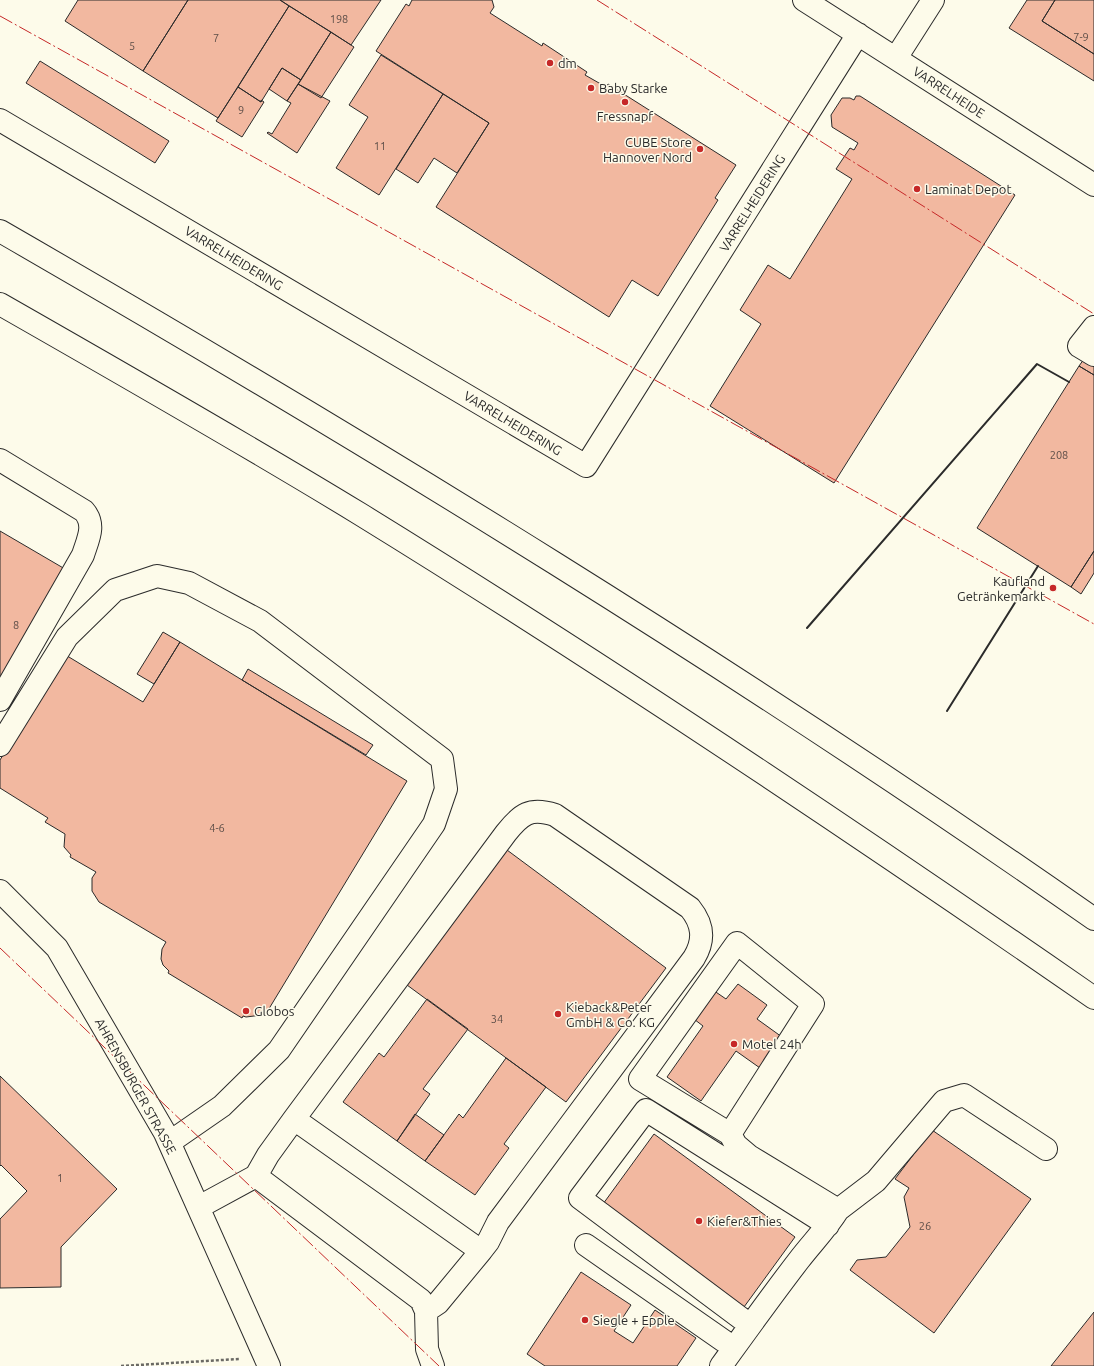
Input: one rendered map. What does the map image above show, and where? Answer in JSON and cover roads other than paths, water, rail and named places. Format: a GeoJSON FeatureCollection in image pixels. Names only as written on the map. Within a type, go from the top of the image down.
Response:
{"type":"FeatureCollection","features":[{"type":"Feature","properties":{"kind":"main road","name":"VARRELHEIDE"},"geometry":{"type":"LineString","coordinates":[[804,0],[1094,185]]}},
{"type":"Feature","properties":{"kind":"main road"},"geometry":{"type":"LineString","coordinates":[[896,58],[933,0]]}},
{"type":"Feature","properties":{"kind":"main road","name":"VARRELHEIDERING"},"geometry":{"type":"LineString","coordinates":[[0,120],[586,466],[858,34]]}},
{"type":"Feature","properties":{"kind":"main road"},"geometry":{"type":"LineString","coordinates":[[0,231],[218,357],[634,611],[973,834],[1094,919]]}},
{"type":"Feature","properties":{"kind":"main road"},"geometry":{"type":"LineString","coordinates":[[0,304],[190,413],[353,510],[596,663],[886,854],[1094,998]]}},
{"type":"Feature","properties":{"kind":"main road"},"geometry":{"type":"LineString","coordinates":[[1094,327],[1079,346],[1094,355]]}},
{"type":"Feature","properties":{"kind":"main road"},"geometry":{"type":"LineString","coordinates":[[0,460],[84,511],[90,518],[91,525],[83,555],[0,700]]}},
{"type":"Feature","properties":{"kind":"main road"},"geometry":{"type":"LineString","coordinates":[[0,745],[68,638],[115,590],[157,576],[189,583],[260,621],[442,759],[446,789],[434,824],[279,1050],[222,1106],[170,1142]]}},
{"type":"Feature","properties":{"kind":"main road"},"geometry":{"type":"LineString","coordinates":[[199,1207],[256,1176],[268,1155],[294,1119],[506,833],[523,815],[532,811],[542,811],[555,815],[690,908],[698,918],[701,927],[702,938],[700,949],[498,1222],[488,1242],[438,1303],[426,1311]]}},
{"type":"Feature","properties":{"kind":"main road","name":"AHRENSBURGER STRASSE"},"geometry":{"type":"LineString","coordinates":[[0,891],[57,948],[170,1142],[266,1359]]}},
{"type":"Feature","properties":{"kind":"main road"},"geometry":{"type":"LineString","coordinates":[[730,1134],[813,1004],[737,943],[640,1079],[730,1134],[736,1145],[749,1156],[833,1218]]}},
{"type":"Feature","properties":{"kind":"main road"},"geometry":{"type":"LineString","coordinates":[[722,1366],[750,1325],[814,1240],[833,1218],[876,1181],[944,1101],[964,1095],[1046,1149]]}},
{"type":"Feature","properties":{"kind":"main road"},"geometry":{"type":"LineString","coordinates":[[750,1325],[580,1198],[646,1110],[833,1218]]}},
{"type":"Feature","properties":{"kind":"main road"},"geometry":{"type":"LineString","coordinates":[[294,1119],[481,1251]]}},
{"type":"Feature","properties":{"kind":"main road"},"geometry":{"type":"LineString","coordinates":[[256,1176],[421,1300],[426,1311],[427,1348],[433,1366]]}},
{"type":"Feature","properties":{"kind":"main road"},"geometry":{"type":"LineString","coordinates":[[586,1245],[734,1348]]}},
{"type":"Feature","properties":{"kind":"place","name":"dm"},"geometry":{"type":"Point","coordinates":[550,63]}},
{"type":"Feature","properties":{"kind":"place","name":"Baby Starke"},"geometry":{"type":"Point","coordinates":[591,88]}},
{"type":"Feature","properties":{"kind":"place","name":"Fressnapf"},"geometry":{"type":"Point","coordinates":[625,102]}},
{"type":"Feature","properties":{"kind":"place","name":"CUBE Store Hannover Nord"},"geometry":{"type":"Point","coordinates":[700,149]}},
{"type":"Feature","properties":{"kind":"place","name":"Laminat Depot"},"geometry":{"type":"Point","coordinates":[917,189]}},
{"type":"Feature","properties":{"kind":"place","name":"Kaufland Getränkemarkt"},"geometry":{"type":"Point","coordinates":[1053,588]}},
{"type":"Feature","properties":{"kind":"place","name":"Globos"},"geometry":{"type":"Point","coordinates":[246,1011]}},
{"type":"Feature","properties":{"kind":"place","name":"Kieback&Peter GmbH & Co. KG"},"geometry":{"type":"Point","coordinates":[558,1014]}},
{"type":"Feature","properties":{"kind":"place","name":"Motel 24h"},"geometry":{"type":"Point","coordinates":[734,1044]}},
{"type":"Feature","properties":{"kind":"place","name":"Kiefer&Thies"},"geometry":{"type":"Point","coordinates":[699,1221]}},
{"type":"Feature","properties":{"kind":"place","name":"Siegle + Epple"},"geometry":{"type":"Point","coordinates":[585,1320]}}]}
